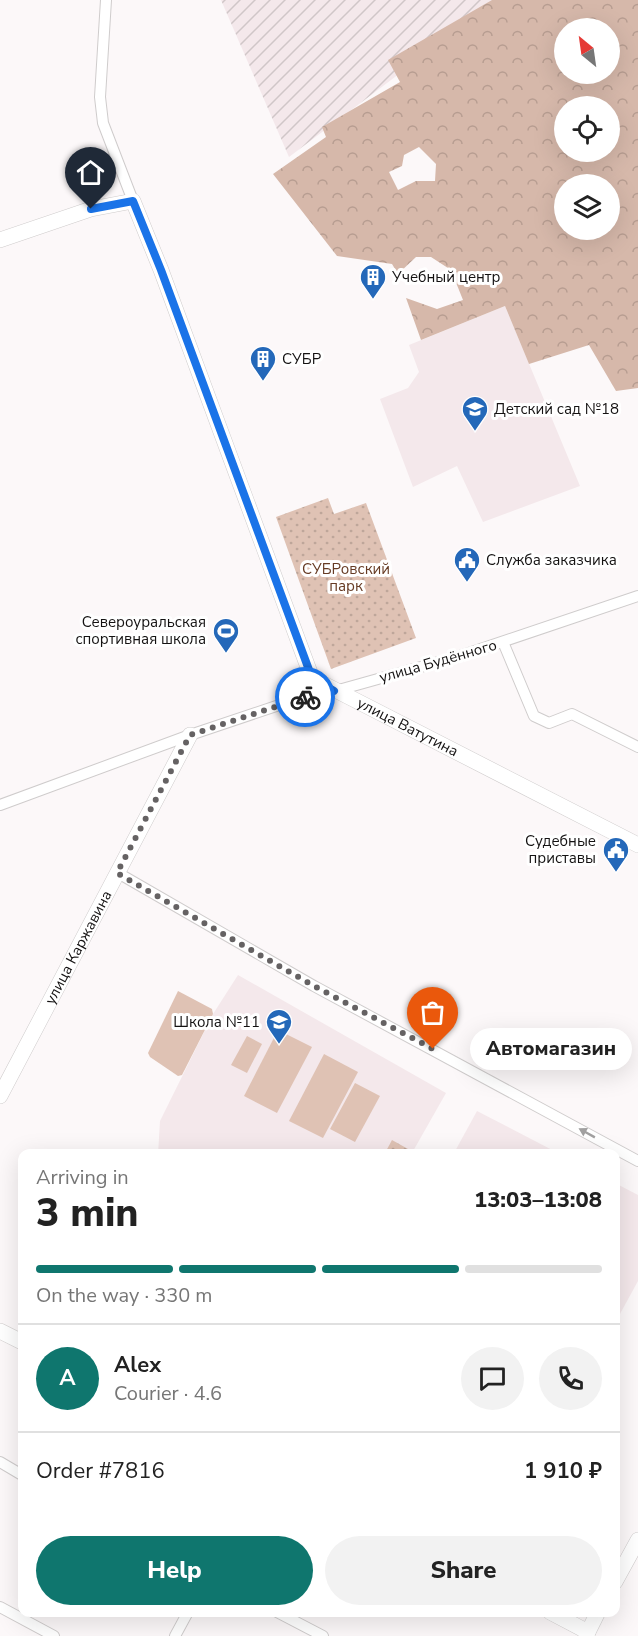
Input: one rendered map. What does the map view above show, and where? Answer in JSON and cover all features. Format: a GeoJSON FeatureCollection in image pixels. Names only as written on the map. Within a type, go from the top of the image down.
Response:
{"type":"FeatureCollection","features":[{"type":"Feature","properties":{"kind":"main road"},"geometry":{"type":"LineString","coordinates":[[0,240],[91,209],[133,201]]}},
{"type":"Feature","properties":{"kind":"main road","name":"улица Ватутина"},"geometry":{"type":"LineString","coordinates":[[133,201],[161,270],[312,678],[638,845]]}},
{"type":"Feature","properties":{"kind":"main road","name":"улица Каржавина"},"geometry":{"type":"LineString","coordinates":[[0,1096],[4,1079],[190,735]]}},
{"type":"Feature","properties":{"kind":"main road"},"geometry":{"type":"LineString","coordinates":[[0,1331],[18,1340]]}},
{"type":"Feature","properties":{"kind":"main road"},"geometry":{"type":"LineString","coordinates":[[620,1573],[638,1540]]}},
{"type":"Feature","properties":{"kind":"main road"},"geometry":{"type":"LineString","coordinates":[[559,1617],[591,1635],[596,1617]]}},
{"type":"Feature","properties":{"kind":"street"},"geometry":{"type":"LineString","coordinates":[[106,0],[101,106],[103,123],[133,201]]}},
{"type":"Feature","properties":{"kind":"street","name":"улица Будённого"},"geometry":{"type":"LineString","coordinates":[[0,805],[190,735],[312,694],[334,691],[503,642],[638,596]]}},
{"type":"Feature","properties":{"kind":"street"},"geometry":{"type":"LineString","coordinates":[[503,642],[534,716],[549,723],[572,714],[638,747]]}},
{"type":"Feature","properties":{"kind":"street"},"geometry":{"type":"LineString","coordinates":[[117,873],[314,986],[616,1149]]}},
{"type":"Feature","properties":{"kind":"street"},"geometry":{"type":"LineString","coordinates":[[620,1151],[638,1161]]}},
{"type":"Feature","properties":{"kind":"street"},"geometry":{"type":"LineString","coordinates":[[0,1462],[18,1473]]}},
{"type":"Feature","properties":{"kind":"street"},"geometry":{"type":"LineString","coordinates":[[0,1607],[18,1617]]}},
{"type":"Feature","properties":{"kind":"street"},"geometry":{"type":"LineString","coordinates":[[19,1617],[54,1636]]}},
{"type":"Feature","properties":{"kind":"street"},"geometry":{"type":"LineString","coordinates":[[175,1636],[185,1617]]}},
{"type":"Feature","properties":{"kind":"street"},"geometry":{"type":"LineString","coordinates":[[286,1617],[323,1636]]}},
{"type":"Feature","properties":{"kind":"shaded area"},"geometry":{"type":"Polygon","coordinates":[[[221,0],[497,0],[289,157],[221,0]]]}},
{"type":"Feature","properties":{"kind":"shaded area","name":"Детский сад №18"},"geometry":{"type":"Polygon","coordinates":[[[505,306],[580,486],[483,522],[457,466],[413,487],[380,399],[408,388],[419,372],[409,345],[505,306]]]}},
{"type":"Feature","properties":{"kind":"shaded area","name":"Школа №11"},"geometry":{"type":"Polygon","coordinates":[[[238,975],[446,1093],[414,1149],[158,1149],[160,1121],[213,1014],[238,975]]]}},
{"type":"Feature","properties":{"kind":"shaded area"},"geometry":{"type":"Polygon","coordinates":[[[477,1111],[550,1149],[456,1149],[477,1111]]]}},
{"type":"Feature","properties":{"kind":"shaded area"},"geometry":{"type":"Polygon","coordinates":[[[620,1186],[638,1195],[638,1281],[620,1314],[620,1186]]]}},
{"type":"Feature","properties":{"kind":"green space"},"geometry":{"type":"Polygon","coordinates":[[[492,0],[638,0],[638,388],[616,391],[589,345],[529,364],[505,306],[421,340],[406,298],[437,309],[463,300],[451,270],[431,257],[416,257],[398,274],[392,264],[337,256],[273,174],[326,137],[322,127],[400,82],[388,60],[492,0]],[[419,147],[404,155],[402,166],[389,172],[398,190],[416,181],[435,181],[436,164],[419,147]]]}},
{"type":"Feature","properties":{"kind":"green space","name":"СУБРовский парк"},"geometry":{"type":"Polygon","coordinates":[[[328,498],[334,514],[366,503],[416,638],[331,669],[276,517],[328,498]]]}},
{"type":"Feature","properties":{"kind":"green space"},"geometry":{"type":"Polygon","coordinates":[[[178,991],[212,1009],[213,1014],[182,1075],[178,1076],[150,1057],[148,1053],[178,991]]]}},
{"type":"Feature","properties":{"kind":"green space"},"geometry":{"type":"Polygon","coordinates":[[[278,1030],[312,1047],[277,1113],[244,1096],[278,1030]]]}},
{"type":"Feature","properties":{"kind":"green space"},"geometry":{"type":"Polygon","coordinates":[[[247,1036],[262,1044],[247,1073],[231,1065],[247,1036]]]}},
{"type":"Feature","properties":{"kind":"green space"},"geometry":{"type":"Polygon","coordinates":[[[324,1054],[358,1072],[323,1138],[289,1121],[324,1054]]]}},
{"type":"Feature","properties":{"kind":"green space"},"geometry":{"type":"Polygon","coordinates":[[[355,1083],[380,1096],[355,1142],[330,1129],[355,1083]]]}},
{"type":"Feature","properties":{"kind":"green space"},"geometry":{"type":"Polygon","coordinates":[[[392,1140],[408,1149],[387,1149],[392,1140]]]}},
{"type":"Feature","properties":{"kind":"way so far"},"geometry":{"type":"LineString","coordinates":[[305,697],[190,735],[117,873],[222,935],[433,1049]]}},
{"type":"Feature","properties":{"kind":"place","name":"Учебный центр"},"geometry":{"type":"Point","coordinates":[373,300]}},
{"type":"Feature","properties":{"kind":"place","name":"СУБР"},"geometry":{"type":"Point","coordinates":[263,382]}},
{"type":"Feature","properties":{"kind":"place","name":"Детский сад №18"},"geometry":{"type":"Point","coordinates":[475,432]}},
{"type":"Feature","properties":{"kind":"place","name":"Служба заказчика"},"geometry":{"type":"Point","coordinates":[467,583]}},
{"type":"Feature","properties":{"kind":"place","name":"Североуральская спортивная школа"},"geometry":{"type":"Point","coordinates":[226,654]}},
{"type":"Feature","properties":{"kind":"place","name":"Судебные приставы"},"geometry":{"type":"Point","coordinates":[616,873]}},
{"type":"Feature","properties":{"kind":"place","name":"Школа №11"},"geometry":{"type":"Point","coordinates":[279,1045]}},
{"type":"Feature","properties":{"kind":"place","name":"Автомагазин"},"geometry":{"type":"Point","coordinates":[433,1049]}},
{"type":"Feature","properties":{"kind":"route"},"geometry":{"type":"LineString","coordinates":[[91,209],[133,201],[161,270],[283,605],[312,678],[334,691],[305,697]]}}]}
